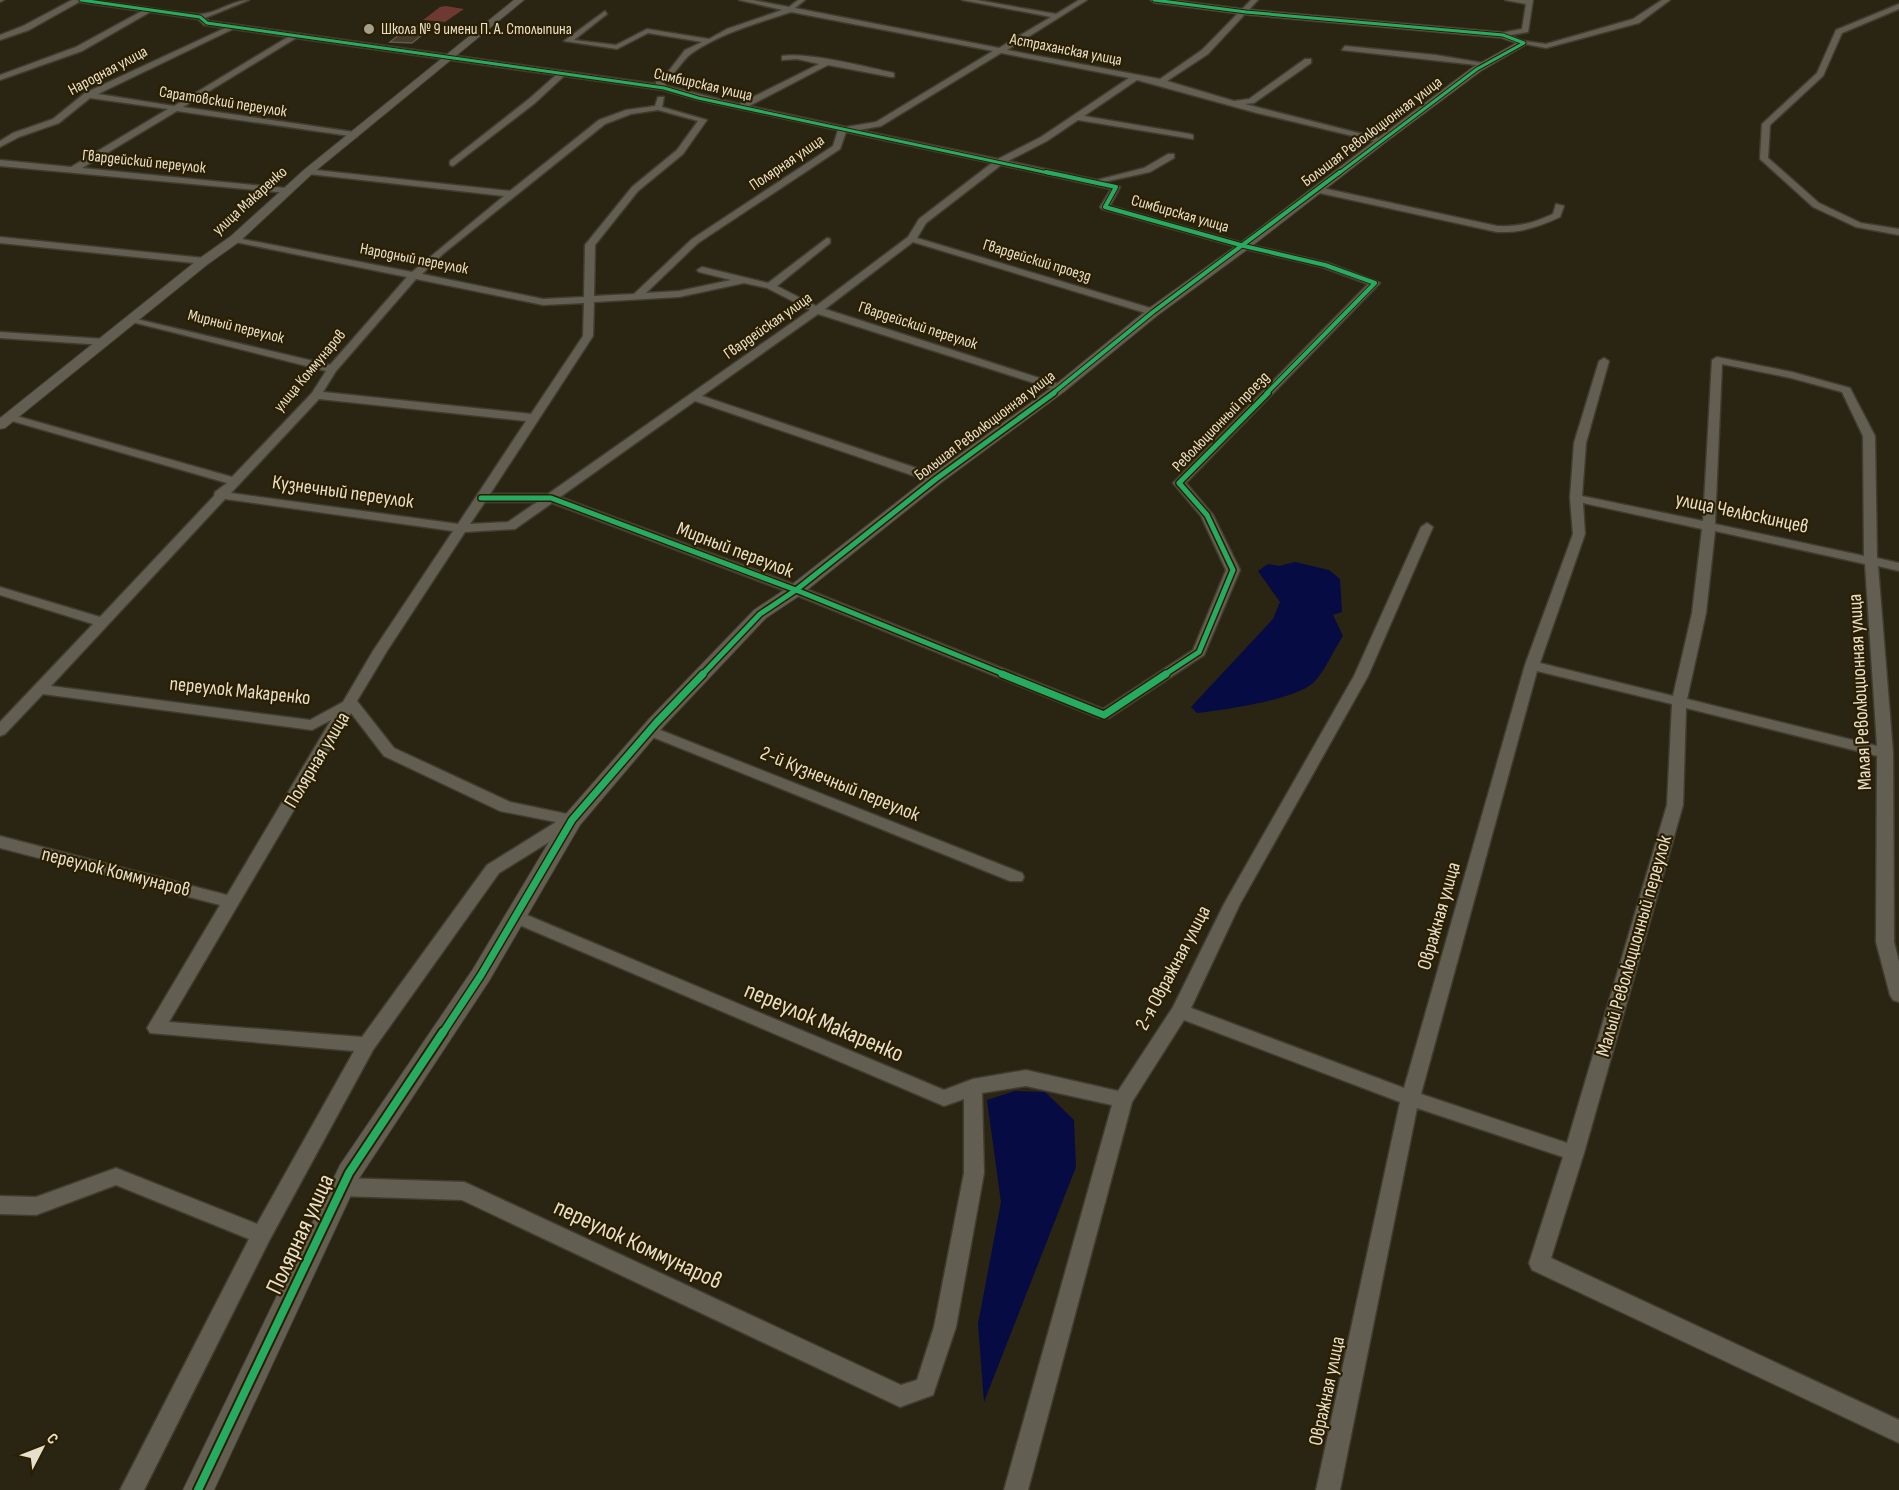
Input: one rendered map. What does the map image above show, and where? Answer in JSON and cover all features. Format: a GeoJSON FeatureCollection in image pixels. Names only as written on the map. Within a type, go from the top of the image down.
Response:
{"type":"FeatureCollection","features":[{"type":"Feature","properties":{"kind":"street","name":"Симбирская улица"},"geometry":{"type":"LineString","coordinates":[[79,0],[200,17],[207,23],[454,56],[664,88],[740,108],[1116,187],[1105,207],[1244,246]]}},
{"type":"Feature","properties":{"kind":"street"},"geometry":{"type":"LineString","coordinates":[[0,38],[26,28],[79,0]]}},
{"type":"Feature","properties":{"kind":"street"},"geometry":{"type":"LineString","coordinates":[[200,17],[246,0]]}},
{"type":"Feature","properties":{"kind":"street","name":"улица Макаренко"},"geometry":{"type":"LineString","coordinates":[[5,421],[204,261],[235,239],[285,191],[454,56],[520,0]]}},
{"type":"Feature","properties":{"kind":"street","name":"Астраханская улица"},"geometry":{"type":"LineString","coordinates":[[742,0],[1136,76],[1382,140]]}},
{"type":"Feature","properties":{"kind":"street"},"geometry":{"type":"LineString","coordinates":[[658,108],[664,88],[659,83],[671,74],[688,52],[730,31],[789,10],[802,0]]}},
{"type":"Feature","properties":{"kind":"street"},"geometry":{"type":"LineString","coordinates":[[965,0],[1057,16]]}},
{"type":"Feature","properties":{"kind":"street","name":"Полярная улица"},"geometry":{"type":"LineString","coordinates":[[636,297],[695,240],[837,147],[842,130],[878,123],[1084,0]]}},
{"type":"Feature","properties":{"kind":"street"},"geometry":{"type":"LineString","coordinates":[[1154,0],[1246,12],[1503,35],[1524,43],[1546,46],[1636,21],[1667,0]]}},
{"type":"Feature","properties":{"kind":"street"},"geometry":{"type":"LineString","coordinates":[[1161,82],[1205,52],[1246,12],[1255,0]]}},
{"type":"Feature","properties":{"kind":"street"},"geometry":{"type":"LineString","coordinates":[[1503,35],[1525,30],[1530,1],[1508,0]]}},
{"type":"Feature","properties":{"kind":"street"},"geometry":{"type":"LineString","coordinates":[[1899,6],[1839,32],[1820,74],[1766,124],[1764,159],[1816,205],[1859,225],[1899,232]]}},
{"type":"Feature","properties":{"kind":"street"},"geometry":{"type":"LineString","coordinates":[[0,78],[79,49],[150,9]]}},
{"type":"Feature","properties":{"kind":"street"},"geometry":{"type":"LineString","coordinates":[[605,13],[568,42],[617,47],[647,31],[709,41]]}},
{"type":"Feature","properties":{"kind":"street","name":"Народная улица"},"geometry":{"type":"LineString","coordinates":[[0,144],[16,135],[56,121],[88,95],[232,26]]}},
{"type":"Feature","properties":{"kind":"street"},"geometry":{"type":"LineString","coordinates":[[73,170],[295,36]]}},
{"type":"Feature","properties":{"kind":"street","name":"Большая Революционная улица"},"geometry":{"type":"LineString","coordinates":[[516,917],[572,820],[650,731],[760,614],[796,591],[936,479],[1059,388],[1153,312],[1244,246],[1382,140],[1485,64],[1524,43]]}},
{"type":"Feature","properties":{"kind":"street"},"geometry":{"type":"LineString","coordinates":[[1345,48],[1485,64]]}},
{"type":"Feature","properties":{"kind":"street"},"geometry":{"type":"LineString","coordinates":[[785,58],[796,57],[891,75]]}},
{"type":"Feature","properties":{"kind":"street"},"geometry":{"type":"LineString","coordinates":[[1234,103],[1251,101],[1308,61]]}},
{"type":"Feature","properties":{"kind":"street"},"geometry":{"type":"LineString","coordinates":[[740,108],[780,91],[786,85],[828,63]]}},
{"type":"Feature","properties":{"kind":"street"},"geometry":{"type":"LineString","coordinates":[[453,162],[532,101],[562,73]]}},
{"type":"Feature","properties":{"kind":"street","name":"Гвардейская улица"},"geometry":{"type":"LineString","coordinates":[[461,528],[511,526],[817,310],[912,239],[922,221],[998,164],[1044,139],[1136,76]]}},
{"type":"Feature","properties":{"kind":"street","name":"Саратовский переулок"},"geometry":{"type":"LineString","coordinates":[[88,95],[173,110],[354,135]]}},
{"type":"Feature","properties":{"kind":"street","name":"улица Коммунаров"},"geometry":{"type":"LineString","coordinates":[[0,731],[219,495],[316,395],[332,369],[413,276],[510,194],[602,122],[629,112],[658,108],[703,120],[680,152],[636,189],[614,216]]}},
{"type":"Feature","properties":{"kind":"street"},"geometry":{"type":"LineString","coordinates":[[1077,117],[1190,138]]}},
{"type":"Feature","properties":{"kind":"street","name":"Симбирская улица"},"geometry":{"type":"LineString","coordinates":[[1092,182],[1147,170],[1171,156]]}},
{"type":"Feature","properties":{"kind":"street","name":"Гвардейский переулок"},"geometry":{"type":"LineString","coordinates":[[0,163],[285,191]]}},
{"type":"Feature","properties":{"kind":"street"},"geometry":{"type":"LineString","coordinates":[[309,171],[510,194]]}},
{"type":"Feature","properties":{"kind":"street","name":"Большая Революционная улица"},"geometry":{"type":"LineString","coordinates":[[1318,190],[1506,229],[1534,226],[1557,215],[1559,206]]}},
{"type":"Feature","properties":{"kind":"street","name":"Полярная улица"},"geometry":{"type":"LineString","coordinates":[[132,1490],[262,1234],[368,1045],[156,1028],[380,651],[588,336],[590,245],[614,216]]}},
{"type":"Feature","properties":{"kind":"street","name":"Народный переулок"},"geometry":{"type":"LineString","coordinates":[[235,239],[543,302],[679,294],[744,280]]}},
{"type":"Feature","properties":{"kind":"street","name":"Гвардейский проезд"},"geometry":{"type":"LineString","coordinates":[[912,239],[1153,312]]}},
{"type":"Feature","properties":{"kind":"street"},"geometry":{"type":"LineString","coordinates":[[0,240],[204,261]]}},
{"type":"Feature","properties":{"kind":"street"},"geometry":{"type":"LineString","coordinates":[[770,286],[827,241]]}},
{"type":"Feature","properties":{"kind":"street","name":"Революционный проезд"},"geometry":{"type":"LineString","coordinates":[[1104,715],[1199,652],[1233,570],[1207,515],[1179,483],[1375,283],[1325,265],[1244,246]]}},
{"type":"Feature","properties":{"kind":"street","name":"Гвардейский переулок"},"geometry":{"type":"LineString","coordinates":[[702,270],[770,286],[817,310],[1059,388]]}},
{"type":"Feature","properties":{"kind":"street","name":"Мирный переулок"},"geometry":{"type":"LineString","coordinates":[[132,319],[332,369]]}},
{"type":"Feature","properties":{"kind":"street"},"geometry":{"type":"LineString","coordinates":[[0,335],[104,342]]}},
{"type":"Feature","properties":{"kind":"street","name":"Малый Революционный переулок"},"geometry":{"type":"LineString","coordinates":[[1846,390],[1792,375],[1717,360],[1709,525],[1699,613],[1679,701],[1675,806],[1574,1153],[1539,1263],[1899,1432]]}},
{"type":"Feature","properties":{"kind":"street","name":"Овражная улица"},"geometry":{"type":"LineString","coordinates":[[1328,1490],[1410,1098],[1532,665],[1579,534],[1576,498],[1580,443],[1604,361]]}},
{"type":"Feature","properties":{"kind":"street","name":"Малая Революционная улица"},"geometry":{"type":"LineString","coordinates":[[1846,390],[1869,436],[1871,561],[1886,753],[1885,942],[1899,995]]}},
{"type":"Feature","properties":{"kind":"street"},"geometry":{"type":"LineString","coordinates":[[316,395],[534,418]]}},
{"type":"Feature","properties":{"kind":"street"},"geometry":{"type":"LineString","coordinates":[[694,397],[936,479]]}},
{"type":"Feature","properties":{"kind":"street"},"geometry":{"type":"LineString","coordinates":[[5,421],[234,481]]}},
{"type":"Feature","properties":{"kind":"street","name":"Кузнечный переулок"},"geometry":{"type":"LineString","coordinates":[[219,495],[461,528]]}},
{"type":"Feature","properties":{"kind":"street","name":"Мирный переулок"},"geometry":{"type":"LineString","coordinates":[[481,498],[551,498],[796,591],[1104,715]]}},
{"type":"Feature","properties":{"kind":"street","name":"улица Челюскинцев"},"geometry":{"type":"LineString","coordinates":[[1576,498],[1899,567]]}},
{"type":"Feature","properties":{"kind":"street","name":"2-я Овражная улица"},"geometry":{"type":"LineString","coordinates":[[1016,1490],[1123,1100],[1180,1011],[1232,904],[1361,676],[1427,527]]}},
{"type":"Feature","properties":{"kind":"street"},"geometry":{"type":"LineString","coordinates":[[0,591],[102,621]]}},
{"type":"Feature","properties":{"kind":"street"},"geometry":{"type":"LineString","coordinates":[[1532,665],[1886,753]]}},
{"type":"Feature","properties":{"kind":"street","name":"переулок Макаренко"},"geometry":{"type":"LineString","coordinates":[[41,689],[312,725],[351,703]]}},
{"type":"Feature","properties":{"kind":"street"},"geometry":{"type":"LineString","coordinates":[[351,703],[389,752],[506,807],[572,820]]}},
{"type":"Feature","properties":{"kind":"street","name":"2-й Кузнечный переулок"},"geometry":{"type":"LineString","coordinates":[[650,731],[1016,877]]}},
{"type":"Feature","properties":{"kind":"street","name":"Большая Революционная улица"},"geometry":{"type":"LineString","coordinates":[[368,1045],[494,869],[572,820]]}},
{"type":"Feature","properties":{"kind":"street","name":"переулок Коммунаров"},"geometry":{"type":"LineString","coordinates":[[0,842],[231,902]]}},
{"type":"Feature","properties":{"kind":"street","name":"Полярная улица"},"geometry":{"type":"LineString","coordinates":[[198,1490],[349,1173],[481,975],[516,917]]}},
{"type":"Feature","properties":{"kind":"street","name":"переулок Макаренко"},"geometry":{"type":"LineString","coordinates":[[516,917],[944,1098],[972,1087],[1026,1078],[1123,1100]]}},
{"type":"Feature","properties":{"kind":"street"},"geometry":{"type":"LineString","coordinates":[[1180,1011],[1410,1098],[1574,1153]]}},
{"type":"Feature","properties":{"kind":"street","name":"переулок Коммунаров"},"geometry":{"type":"LineString","coordinates":[[342,1187],[464,1191],[900,1396],[925,1388],[945,1327],[974,1173],[972,1087]]}},
{"type":"Feature","properties":{"kind":"street"},"geometry":{"type":"LineString","coordinates":[[0,1205],[36,1206],[116,1176],[262,1234]]}},
{"type":"Feature","properties":{"kind":"shaded area"},"geometry":{"type":"Polygon","coordinates":[[[440,7],[464,9],[445,22],[423,20],[440,7]]]}},
{"type":"Feature","properties":{"kind":"shaded area"},"geometry":{"type":"Polygon","coordinates":[[[1295,562],[1329,570],[1340,579],[1342,612],[1333,615],[1343,636],[1321,673],[1313,683],[1291,694],[1258,703],[1197,713],[1191,707],[1273,619],[1280,602],[1258,571],[1268,564],[1279,566],[1295,562]]]}},
{"type":"Feature","properties":{"kind":"shaded area"},"geometry":{"type":"Polygon","coordinates":[[[1015,1091],[1045,1092],[1074,1120],[1076,1167],[984,1402],[978,1324],[1001,1202],[987,1100],[1015,1091]]]}},
{"type":"Feature","properties":{"kind":"building"},"geometry":{"type":"Polygon","coordinates":[[[410,26],[432,27],[412,43],[390,42],[410,26]]]}},
{"type":"Feature","properties":{"kind":"cycle path"},"geometry":{"type":"LineString","coordinates":[[81,0],[200,17],[207,23],[664,88],[698,98],[1116,187],[1105,207],[1244,246],[1325,265],[1375,283],[1179,483],[1207,515],[1233,570],[1199,652],[1104,715],[796,590],[551,498],[481,498]]}},
{"type":"Feature","properties":{"kind":"cycle path"},"geometry":{"type":"LineString","coordinates":[[198,1490],[349,1173],[481,975],[572,820],[656,723],[760,614],[796,590],[936,479],[1060,388],[1153,312],[1244,246],[1382,140],[1477,69],[1524,43],[1503,35],[1246,12],[1154,0]]}},
{"type":"Feature","properties":{"kind":"place","name":"Школа № 9 имени П. А. Столыпина"},"geometry":{"type":"Point","coordinates":[369,29]}}]}
